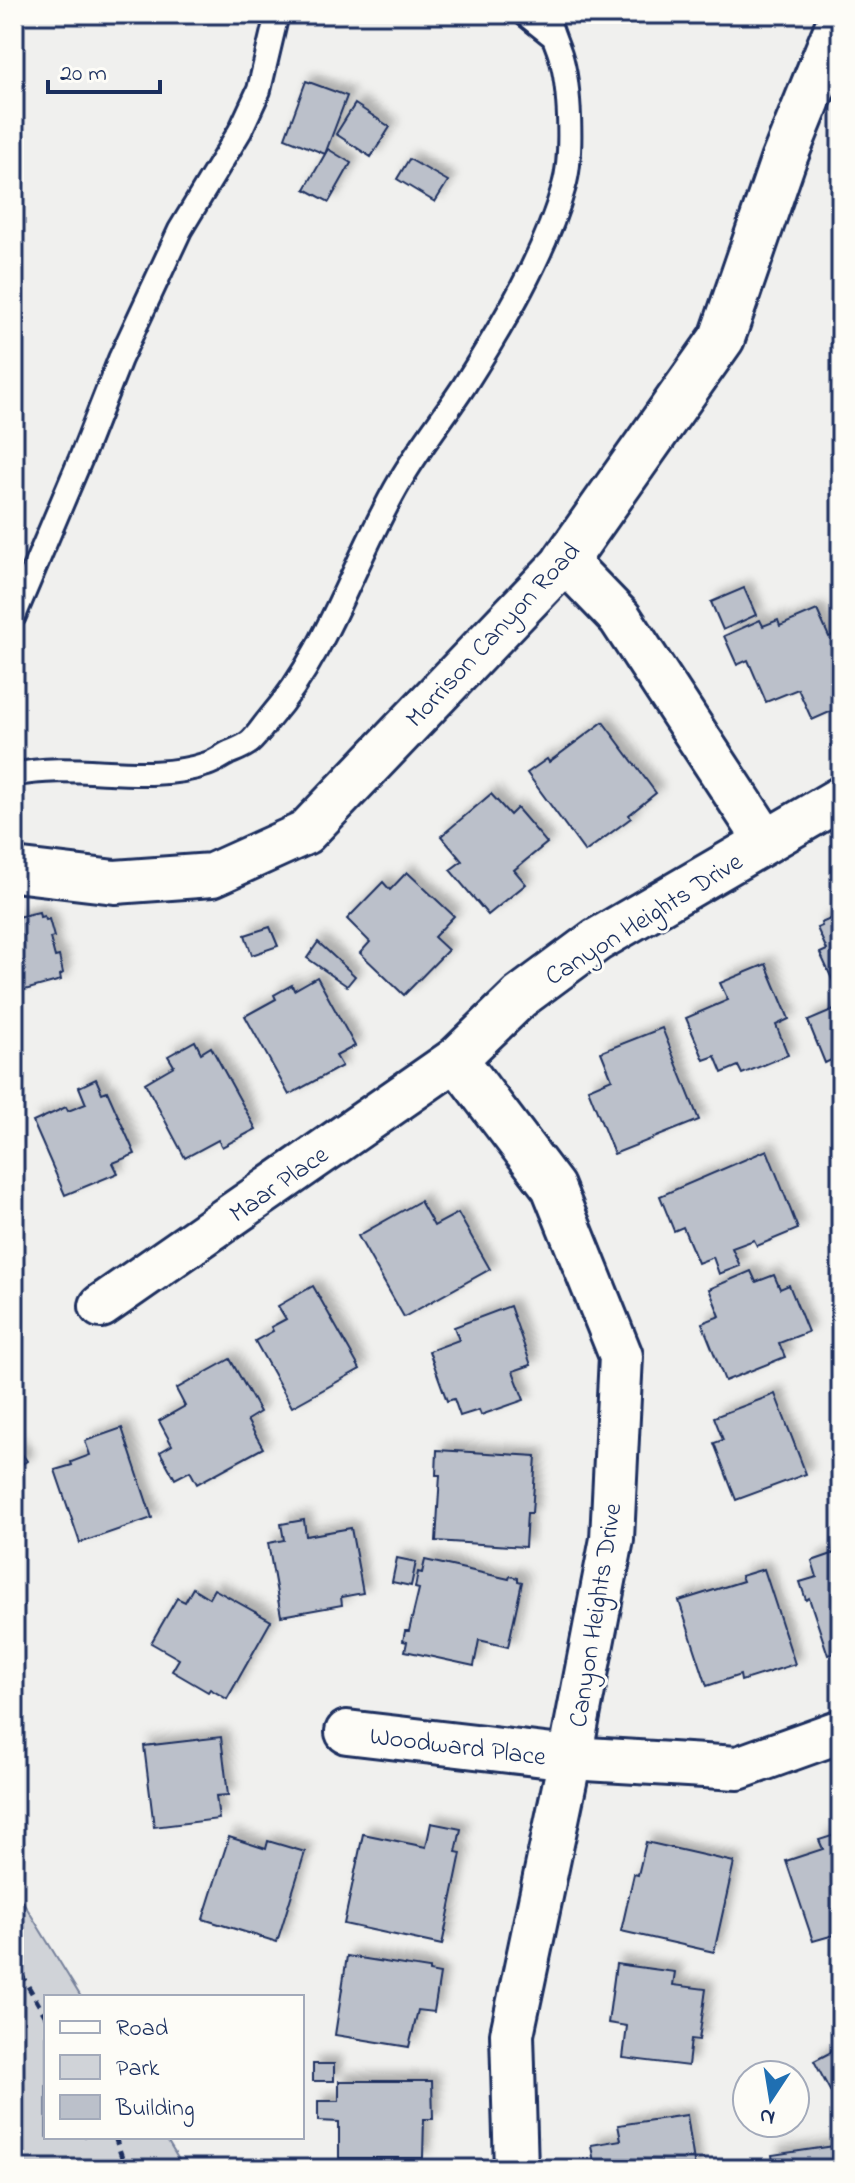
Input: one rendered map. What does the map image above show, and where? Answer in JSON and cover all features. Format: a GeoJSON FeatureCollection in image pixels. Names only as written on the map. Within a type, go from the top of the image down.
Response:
{"type":"FeatureCollection","features":[{"type":"Feature","properties":{"kind":"street","name":"Morrison Canyon Road"},"geometry":{"type":"LineString","coordinates":[[14,870],[115,882],[212,875],[305,833],[565,561],[722,338],[783,161],[841,18]]}},
{"type":"Feature","properties":{"kind":"street","name":"Canyon Heights Drive"},"geometry":{"type":"LineString","coordinates":[[516,2169],[512,2034],[612,1539],[621,1356],[553,1187],[456,1059],[520,997],[597,940],[766,841],[620,618],[565,561]]}},
{"type":"Feature","properties":{"kind":"street"},"geometry":{"type":"LineString","coordinates":[[766,841],[841,798]]}},
{"type":"Feature","properties":{"kind":"street","name":"Maar Place"},"geometry":{"type":"LineString","coordinates":[[101,1306],[456,1059]]}},
{"type":"Feature","properties":{"kind":"street","name":"Woodward Place"},"geometry":{"type":"LineString","coordinates":[[347,1732],[570,1758],[738,1768],[841,1731]]}},
{"type":"Feature","properties":{"kind":"lane"},"geometry":{"type":"LineString","coordinates":[[14,616],[120,359],[180,230],[240,131],[259,90],[277,14]]}},
{"type":"Feature","properties":{"kind":"lane"},"geometry":{"type":"LineString","coordinates":[[14,775],[75,771],[168,772],[207,764],[250,742],[278,710],[299,679],[399,483],[503,323],[546,236],[564,185],[568,160],[568,106],[560,55],[549,24],[525,14]]}},
{"type":"Feature","properties":{"kind":"path"},"geometry":{"type":"LineString","coordinates":[[14,1962],[44,2014]]}},
{"type":"Feature","properties":{"kind":"path"},"geometry":{"type":"LineString","coordinates":[[116,2139],[126,2169]]}},
{"type":"Feature","properties":{"kind":"green space"},"geometry":{"type":"Polygon","coordinates":[[[14,1887],[80,1995],[44,1995],[44,2139],[166,2139],[181,2169],[14,2169],[14,1887]]]}},
{"type":"Feature","properties":{"kind":"building"},"geometry":{"type":"Polygon","coordinates":[[[306,81],[347,96],[325,154],[285,138],[306,81]]]}},
{"type":"Feature","properties":{"kind":"building"},"geometry":{"type":"Polygon","coordinates":[[[355,104],[390,127],[371,157],[336,134],[355,104]]]}},
{"type":"Feature","properties":{"kind":"building"},"geometry":{"type":"Polygon","coordinates":[[[328,149],[351,163],[329,202],[305,189],[328,149]]]}},
{"type":"Feature","properties":{"kind":"building"},"geometry":{"type":"Polygon","coordinates":[[[409,159],[448,181],[435,202],[397,179],[409,159]]]}},
{"type":"Feature","properties":{"kind":"building"},"geometry":{"type":"Polygon","coordinates":[[[744,588],[756,615],[723,630],[711,602],[744,588]]]}},
{"type":"Feature","properties":{"kind":"building"},"geometry":{"type":"Polygon","coordinates":[[[817,610],[829,637],[839,633],[841,637],[841,707],[812,720],[798,689],[766,702],[748,660],[737,665],[724,636],[760,620],[763,626],[778,620],[780,626],[817,610]]]}},
{"type":"Feature","properties":{"kind":"building"},"geometry":{"type":"Polygon","coordinates":[[[603,722],[656,793],[629,815],[631,818],[585,852],[527,773],[547,759],[549,762],[603,722]]]}},
{"type":"Feature","properties":{"kind":"building"},"geometry":{"type":"Polygon","coordinates":[[[491,794],[510,815],[517,808],[547,843],[514,870],[526,884],[488,915],[450,870],[462,861],[441,836],[491,794]]]}},
{"type":"Feature","properties":{"kind":"building"},"geometry":{"type":"Polygon","coordinates":[[[407,872],[454,916],[434,937],[448,950],[404,995],[360,953],[370,942],[347,919],[383,882],[390,890],[407,872]]]}},
{"type":"Feature","properties":{"kind":"building"},"geometry":{"type":"Polygon","coordinates":[[[39,912],[40,917],[49,919],[54,937],[50,938],[63,973],[61,980],[14,993],[14,923],[18,922],[17,917],[39,912]]]}},
{"type":"Feature","properties":{"kind":"building"},"geometry":{"type":"Polygon","coordinates":[[[835,917],[841,917],[841,991],[838,992],[820,953],[827,950],[817,928],[835,917]]]}},
{"type":"Feature","properties":{"kind":"building"},"geometry":{"type":"Polygon","coordinates":[[[270,927],[278,946],[252,955],[245,935],[270,927]]]}},
{"type":"Feature","properties":{"kind":"building"},"geometry":{"type":"Polygon","coordinates":[[[318,942],[355,976],[347,986],[307,958],[318,942]]]}},
{"type":"Feature","properties":{"kind":"building"},"geometry":{"type":"Polygon","coordinates":[[[766,964],[789,1019],[776,1025],[788,1055],[742,1074],[738,1066],[722,1073],[715,1056],[704,1060],[686,1018],[728,1000],[720,983],[766,964]]]}},
{"type":"Feature","properties":{"kind":"building"},"geometry":{"type":"Polygon","coordinates":[[[317,977],[355,1046],[336,1056],[342,1066],[289,1095],[245,1016],[276,999],[274,995],[292,985],[294,990],[317,977]]]}},
{"type":"Feature","properties":{"kind":"building"},"geometry":{"type":"Polygon","coordinates":[[[841,1007],[841,1072],[837,1074],[831,1060],[825,1063],[808,1021],[841,1007]]]}},
{"type":"Feature","properties":{"kind":"building"},"geometry":{"type":"Polygon","coordinates":[[[662,1028],[699,1120],[614,1154],[588,1089],[612,1079],[601,1052],[662,1028]]]}},
{"type":"Feature","properties":{"kind":"building"},"geometry":{"type":"Polygon","coordinates":[[[195,1041],[201,1053],[211,1047],[256,1129],[222,1147],[218,1140],[185,1158],[145,1083],[174,1066],[168,1056],[195,1041]]]}},
{"type":"Feature","properties":{"kind":"building"},"geometry":{"type":"Polygon","coordinates":[[[96,1079],[102,1093],[107,1091],[135,1154],[113,1163],[118,1173],[65,1195],[33,1122],[66,1107],[68,1111],[86,1104],[79,1087],[96,1079]]]}},
{"type":"Feature","properties":{"kind":"building"},"geometry":{"type":"Polygon","coordinates":[[[767,1150],[798,1229],[757,1246],[754,1240],[732,1248],[740,1266],[719,1274],[713,1257],[698,1263],[683,1227],[674,1231],[660,1196],[767,1150]]]}},
{"type":"Feature","properties":{"kind":"building"},"geometry":{"type":"Polygon","coordinates":[[[420,1201],[434,1226],[458,1213],[490,1269],[404,1317],[358,1236],[420,1201]]]}},
{"type":"Feature","properties":{"kind":"building"},"geometry":{"type":"Polygon","coordinates":[[[751,1271],[756,1282],[774,1275],[780,1289],[789,1285],[808,1332],[779,1343],[785,1357],[725,1381],[702,1323],[720,1316],[709,1289],[751,1271]]]}},
{"type":"Feature","properties":{"kind":"building"},"geometry":{"type":"Polygon","coordinates":[[[313,1286],[360,1369],[292,1407],[255,1341],[286,1319],[278,1306],[313,1286]]]}},
{"type":"Feature","properties":{"kind":"building"},"geometry":{"type":"Polygon","coordinates":[[[510,1306],[531,1365],[513,1371],[524,1400],[481,1415],[479,1410],[460,1416],[454,1399],[447,1401],[429,1351],[459,1340],[454,1327],[510,1306]]]}},
{"type":"Feature","properties":{"kind":"building"},"geometry":{"type":"Polygon","coordinates":[[[230,1359],[260,1412],[247,1420],[263,1448],[197,1484],[190,1471],[175,1479],[160,1452],[172,1445],[159,1421],[185,1406],[176,1389],[230,1359]]]}},
{"type":"Feature","properties":{"kind":"building"},"geometry":{"type":"Polygon","coordinates":[[[775,1394],[806,1474],[736,1500],[714,1443],[723,1440],[714,1417],[775,1394]]]}},
{"type":"Feature","properties":{"kind":"building"},"geometry":{"type":"Polygon","coordinates":[[[122,1428],[152,1518],[80,1543],[55,1470],[90,1455],[85,1441],[122,1428]]]}},
{"type":"Feature","properties":{"kind":"building"},"geometry":{"type":"Polygon","coordinates":[[[14,1443],[27,1461],[14,1469],[14,1443]]]}},
{"type":"Feature","properties":{"kind":"building"},"geometry":{"type":"Polygon","coordinates":[[[437,1450],[536,1456],[532,1513],[527,1513],[525,1547],[436,1541],[440,1475],[436,1475],[437,1450]]]}},
{"type":"Feature","properties":{"kind":"building"},"geometry":{"type":"Polygon","coordinates":[[[304,1520],[306,1536],[351,1528],[363,1593],[341,1597],[342,1605],[281,1616],[268,1543],[284,1540],[281,1524],[304,1520]]]}},
{"type":"Feature","properties":{"kind":"building"},"geometry":{"type":"Polygon","coordinates":[[[841,1551],[841,1651],[828,1655],[809,1598],[806,1600],[800,1582],[817,1577],[812,1561],[841,1551]]]}},
{"type":"Feature","properties":{"kind":"building"},"geometry":{"type":"Polygon","coordinates":[[[397,1558],[416,1562],[411,1586],[392,1582],[397,1558]]]}},
{"type":"Feature","properties":{"kind":"building"},"geometry":{"type":"Polygon","coordinates":[[[425,1560],[509,1579],[510,1576],[522,1582],[508,1647],[479,1640],[474,1666],[405,1651],[405,1631],[409,1631],[419,1589],[415,1588],[418,1572],[422,1573],[425,1560]]]}},
{"type":"Feature","properties":{"kind":"building"},"geometry":{"type":"Polygon","coordinates":[[[764,1569],[795,1664],[741,1681],[740,1675],[707,1686],[679,1601],[743,1581],[741,1576],[764,1569]]]}},
{"type":"Feature","properties":{"kind":"building"},"geometry":{"type":"Polygon","coordinates":[[[193,1588],[209,1598],[214,1589],[271,1621],[227,1699],[172,1671],[179,1659],[151,1643],[177,1598],[185,1602],[193,1588]]]}},
{"type":"Feature","properties":{"kind":"building"},"geometry":{"type":"Polygon","coordinates":[[[221,1737],[228,1795],[216,1796],[219,1819],[154,1827],[144,1746],[221,1737]]]}},
{"type":"Feature","properties":{"kind":"building"},"geometry":{"type":"Polygon","coordinates":[[[431,1823],[461,1829],[456,1852],[461,1853],[442,1945],[344,1924],[363,1834],[426,1847],[431,1823]]]}},
{"type":"Feature","properties":{"kind":"building"},"geometry":{"type":"Polygon","coordinates":[[[841,1833],[841,1933],[813,1941],[786,1861],[823,1849],[819,1840],[841,1833]]]}},
{"type":"Feature","properties":{"kind":"building"},"geometry":{"type":"Polygon","coordinates":[[[229,1837],[266,1849],[268,1841],[305,1852],[277,1942],[203,1919],[229,1837]]]}},
{"type":"Feature","properties":{"kind":"building"},"geometry":{"type":"Polygon","coordinates":[[[646,1842],[734,1862],[714,1952],[621,1931],[634,1874],[638,1875],[646,1842]]]}},
{"type":"Feature","properties":{"kind":"building"},"geometry":{"type":"Polygon","coordinates":[[[347,1956],[429,1969],[429,1972],[440,1974],[434,2012],[418,2010],[409,2047],[335,2035],[347,1956]]]}},
{"type":"Feature","properties":{"kind":"building"},"geometry":{"type":"Polygon","coordinates":[[[616,1964],[675,1972],[673,1985],[706,1989],[699,2040],[691,2039],[688,2066],[623,2058],[627,2026],[608,2023],[616,1964]]]}},
{"type":"Feature","properties":{"kind":"building"},"geometry":{"type":"Polygon","coordinates":[[[841,2047],[841,2111],[814,2061],[841,2047]]]}},
{"type":"Feature","properties":{"kind":"building"},"geometry":{"type":"Polygon","coordinates":[[[313,2064],[334,2064],[334,2081],[313,2081],[313,2064]]]}},
{"type":"Feature","properties":{"kind":"building"},"geometry":{"type":"Polygon","coordinates":[[[339,2081],[432,2081],[433,2119],[424,2119],[423,2158],[339,2158],[339,2122],[318,2121],[318,2101],[339,2101],[339,2081]]]}},
{"type":"Feature","properties":{"kind":"building"},"geometry":{"type":"Polygon","coordinates":[[[687,2115],[695,2169],[595,2169],[591,2145],[621,2140],[618,2125],[687,2115]]]}},
{"type":"Feature","properties":{"kind":"building"},"geometry":{"type":"Polygon","coordinates":[[[841,2145],[841,2169],[774,2169],[772,2155],[841,2145]]]}}]}
